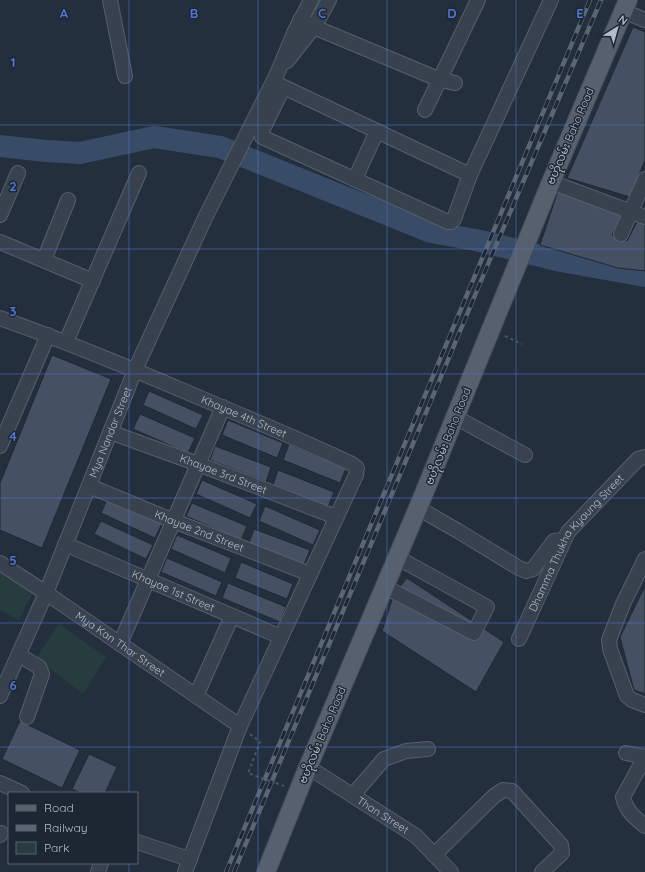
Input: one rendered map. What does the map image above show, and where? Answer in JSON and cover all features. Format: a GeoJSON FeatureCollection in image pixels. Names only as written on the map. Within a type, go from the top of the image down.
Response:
{"type":"FeatureCollection","features":[{"type":"Feature","properties":{"kind":"main road","name":"ဗဟိုလမ်း Baho Road"},"geometry":{"type":"LineString","coordinates":[[266,872],[308,767],[398,558],[526,242],[625,6]]}},
{"type":"Feature","properties":{"kind":"street"},"geometry":{"type":"LineString","coordinates":[[110,0],[125,76]]}},
{"type":"Feature","properties":{"kind":"street"},"geometry":{"type":"LineString","coordinates":[[311,0],[300,20],[277,81],[261,133],[262,137],[448,222],[451,222],[454,219],[470,175],[551,0]]}},
{"type":"Feature","properties":{"kind":"street"},"geometry":{"type":"LineString","coordinates":[[277,81],[314,27],[329,0]]}},
{"type":"Feature","properties":{"kind":"street"},"geometry":{"type":"LineString","coordinates":[[424,110],[478,0]]}},
{"type":"Feature","properties":{"kind":"street"},"geometry":{"type":"LineString","coordinates":[[625,6],[645,20]]}},
{"type":"Feature","properties":{"kind":"street"},"geometry":{"type":"LineString","coordinates":[[300,20],[438,79],[455,83]]}},
{"type":"Feature","properties":{"kind":"street"},"geometry":{"type":"LineString","coordinates":[[277,81],[470,175]]}},
{"type":"Feature","properties":{"kind":"street","name":"Mya Nandar Street"},"geometry":{"type":"LineString","coordinates":[[0,696],[46,593],[135,370],[205,218],[244,138],[277,81]]}},
{"type":"Feature","properties":{"kind":"street"},"geometry":{"type":"LineString","coordinates":[[354,179],[377,131]]}},
{"type":"Feature","properties":{"kind":"street"},"geometry":{"type":"LineString","coordinates":[[0,215],[18,173]]}},
{"type":"Feature","properties":{"kind":"street"},"geometry":{"type":"LineString","coordinates":[[66,342],[139,173]]}},
{"type":"Feature","properties":{"kind":"street"},"geometry":{"type":"LineString","coordinates":[[621,234],[645,179]]}},
{"type":"Feature","properties":{"kind":"street"},"geometry":{"type":"LineString","coordinates":[[551,182],[645,218]]}},
{"type":"Feature","properties":{"kind":"street"},"geometry":{"type":"LineString","coordinates":[[44,260],[68,200]]}},
{"type":"Feature","properties":{"kind":"street"},"geometry":{"type":"LineString","coordinates":[[0,242],[93,281]]}},
{"type":"Feature","properties":{"kind":"street","name":"Khayae 4th Street"},"geometry":{"type":"LineString","coordinates":[[0,318],[48,335],[135,370],[306,442],[352,464],[357,468],[356,475],[336,517]]}},
{"type":"Feature","properties":{"kind":"street"},"geometry":{"type":"LineString","coordinates":[[0,446],[48,335]]}},
{"type":"Feature","properties":{"kind":"street"},"geometry":{"type":"LineString","coordinates":[[120,644],[223,407]]}},
{"type":"Feature","properties":{"kind":"street"},"geometry":{"type":"LineString","coordinates":[[455,417],[525,455]]}},
{"type":"Feature","properties":{"kind":"street","name":"Khayae 3rd Street"},"geometry":{"type":"LineString","coordinates":[[110,432],[336,517]]}},
{"type":"Feature","properties":{"kind":"street","name":"Dhamma Thukha Kyaung Street"},"geometry":{"type":"LineString","coordinates":[[519,639],[563,540],[568,532],[638,460],[645,457]]}},
{"type":"Feature","properties":{"kind":"street","name":"Khayae 2nd Street"},"geometry":{"type":"LineString","coordinates":[[89,486],[310,574]]}},
{"type":"Feature","properties":{"kind":"street"},"geometry":{"type":"LineString","coordinates":[[418,508],[526,571],[533,569],[554,541],[563,540]]}},
{"type":"Feature","properties":{"kind":"street"},"geometry":{"type":"LineString","coordinates":[[138,842],[187,865],[240,726],[336,517]]}},
{"type":"Feature","properties":{"kind":"street","name":"Khayae 1st Street"},"geometry":{"type":"LineString","coordinates":[[66,544],[281,637]]}},
{"type":"Feature","properties":{"kind":"street"},"geometry":{"type":"LineString","coordinates":[[385,587],[474,632],[486,607],[398,558]]}},
{"type":"Feature","properties":{"kind":"street"},"geometry":{"type":"LineString","coordinates":[[645,559],[623,604],[609,640],[610,649],[626,696],[645,705]]}},
{"type":"Feature","properties":{"kind":"street","name":"Mya Kan Thar Street"},"geometry":{"type":"LineString","coordinates":[[0,563],[240,726]]}},
{"type":"Feature","properties":{"kind":"street"},"geometry":{"type":"LineString","coordinates":[[196,696],[232,616]]}},
{"type":"Feature","properties":{"kind":"street"},"geometry":{"type":"LineString","coordinates":[[19,655],[39,667],[42,674],[27,717]]}},
{"type":"Feature","properties":{"kind":"street"},"geometry":{"type":"LineString","coordinates":[[353,795],[384,759],[406,751],[428,749]]}},
{"type":"Feature","properties":{"kind":"street"},"geometry":{"type":"LineString","coordinates":[[626,753],[645,757],[623,797],[625,806],[633,816],[645,826]]}},
{"type":"Feature","properties":{"kind":"street","name":"Than Street"},"geometry":{"type":"LineString","coordinates":[[308,767],[416,836],[451,872]]}},
{"type":"Feature","properties":{"kind":"street"},"geometry":{"type":"LineString","coordinates":[[0,783],[20,792]]}},
{"type":"Feature","properties":{"kind":"street"},"geometry":{"type":"LineString","coordinates":[[434,855],[494,796],[503,790],[512,791],[562,845],[562,853],[542,872]]}},
{"type":"Feature","properties":{"kind":"path"},"geometry":{"type":"LineString","coordinates":[[492,329],[522,344]]}},
{"type":"Feature","properties":{"kind":"path"},"geometry":{"type":"LineString","coordinates":[[240,726],[260,742],[248,773],[286,787]]}},
{"type":"Feature","properties":{"kind":"green space"},"geometry":{"type":"Polygon","coordinates":[[[0,570],[35,588],[19,620],[0,610],[0,570]]]}},
{"type":"Feature","properties":{"kind":"green space"},"geometry":{"type":"Polygon","coordinates":[[[59,624],[106,657],[83,694],[36,658],[59,624]]]}},
{"type":"Feature","properties":{"kind":"building"},"geometry":{"type":"Polygon","coordinates":[[[633,27],[645,32],[645,160],[630,197],[567,178],[633,27]]]}},
{"type":"Feature","properties":{"kind":"building"},"geometry":{"type":"Polygon","coordinates":[[[558,191],[623,213],[612,235],[627,241],[638,220],[645,223],[645,271],[618,268],[540,245],[558,191]]]}},
{"type":"Feature","properties":{"kind":"building"},"geometry":{"type":"Polygon","coordinates":[[[52,355],[111,379],[42,548],[0,530],[0,483],[52,355]]]}},
{"type":"Feature","properties":{"kind":"building"},"geometry":{"type":"Polygon","coordinates":[[[149,391],[203,415],[196,429],[143,405],[149,391]]]}},
{"type":"Feature","properties":{"kind":"building"},"geometry":{"type":"Polygon","coordinates":[[[140,414],[195,438],[188,453],[133,429],[140,414]]]}},
{"type":"Feature","properties":{"kind":"building"},"geometry":{"type":"Polygon","coordinates":[[[228,420],[283,443],[277,458],[222,435],[228,420]]]}},
{"type":"Feature","properties":{"kind":"building"},"geometry":{"type":"Polygon","coordinates":[[[289,444],[346,468],[340,483],[283,460],[289,444]]]}},
{"type":"Feature","properties":{"kind":"building"},"geometry":{"type":"Polygon","coordinates":[[[215,446],[271,467],[266,482],[210,460],[215,446]]]}},
{"type":"Feature","properties":{"kind":"building"},"geometry":{"type":"Polygon","coordinates":[[[278,470],[334,492],[328,507],[273,485],[278,470]]]}},
{"type":"Feature","properties":{"kind":"building"},"geometry":{"type":"Polygon","coordinates":[[[202,480],[257,504],[250,518],[196,494],[202,480]]]}},
{"type":"Feature","properties":{"kind":"building"},"geometry":{"type":"Polygon","coordinates":[[[108,498],[162,523],[155,538],[101,513],[108,498]]]}},
{"type":"Feature","properties":{"kind":"building"},"geometry":{"type":"Polygon","coordinates":[[[192,503],[247,526],[241,540],[186,516],[192,503]]]}},
{"type":"Feature","properties":{"kind":"building"},"geometry":{"type":"Polygon","coordinates":[[[265,506],[320,530],[313,545],[259,521],[265,506]]]}},
{"type":"Feature","properties":{"kind":"building"},"geometry":{"type":"Polygon","coordinates":[[[101,521],[153,545],[146,559],[94,534],[101,521]]]}},
{"type":"Feature","properties":{"kind":"building"},"geometry":{"type":"Polygon","coordinates":[[[254,529],[310,550],[304,564],[249,543],[254,529]]]}},
{"type":"Feature","properties":{"kind":"building"},"geometry":{"type":"Polygon","coordinates":[[[177,535],[231,558],[225,573],[171,549],[177,535]]]}},
{"type":"Feature","properties":{"kind":"building"},"geometry":{"type":"Polygon","coordinates":[[[167,558],[222,582],[216,596],[161,572],[167,558]]]}},
{"type":"Feature","properties":{"kind":"building"},"geometry":{"type":"Polygon","coordinates":[[[241,562],[293,584],[287,599],[235,578],[241,562]]]}},
{"type":"Feature","properties":{"kind":"building"},"geometry":{"type":"Polygon","coordinates":[[[407,578],[504,642],[476,692],[382,631],[394,594],[407,578]]]}},
{"type":"Feature","properties":{"kind":"building"},"geometry":{"type":"Polygon","coordinates":[[[228,583],[286,607],[280,622],[222,598],[228,583]]]}},
{"type":"Feature","properties":{"kind":"building"},"geometry":{"type":"Polygon","coordinates":[[[645,586],[645,694],[634,690],[620,637],[645,586]]]}},
{"type":"Feature","properties":{"kind":"building"},"geometry":{"type":"Polygon","coordinates":[[[20,721],[80,750],[62,788],[2,759],[20,721]]]}},
{"type":"Feature","properties":{"kind":"building"},"geometry":{"type":"Polygon","coordinates":[[[89,754],[117,767],[105,792],[79,792],[72,789],[89,754]]]}},
{"type":"Feature","properties":{"kind":"waterway"},"geometry":{"type":"LineString","coordinates":[[0,146],[80,153],[154,137],[220,147],[431,232],[476,240],[561,261],[645,276]]}},
{"type":"Feature","properties":{"kind":"railway"},"geometry":{"type":"LineString","coordinates":[[226,872],[590,0]]}},
{"type":"Feature","properties":{"kind":"railway"},"geometry":{"type":"LineString","coordinates":[[234,872],[491,257],[601,0]]}}]}
